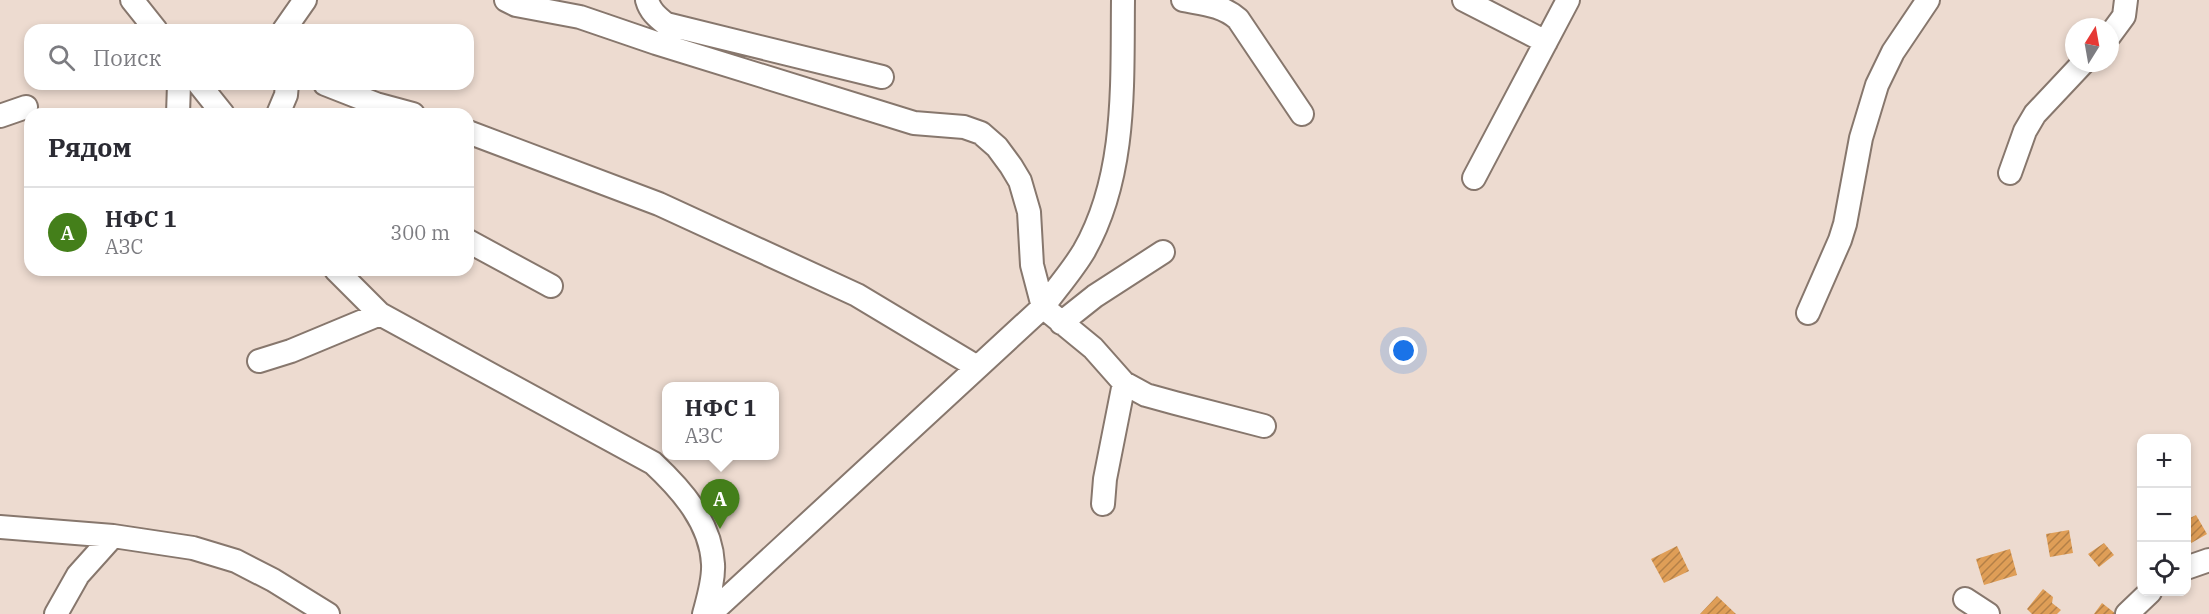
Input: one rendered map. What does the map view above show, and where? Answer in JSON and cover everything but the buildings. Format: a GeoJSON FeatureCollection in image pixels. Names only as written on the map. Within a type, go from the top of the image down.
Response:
{"type":"FeatureCollection","features":[{"type":"Feature","properties":{"kind":"street"},"geometry":{"type":"LineString","coordinates":[[132,0],[151,24]]}},
{"type":"Feature","properties":{"kind":"street"},"geometry":{"type":"LineString","coordinates":[[288,24],[305,0]]}},
{"type":"Feature","properties":{"kind":"street"},"geometry":{"type":"LineString","coordinates":[[506,0],[516,5],[580,17],[914,123],[964,127],[981,133],[997,147],[1020,181],[1029,212],[1032,265],[1043,307],[1093,348],[1124,383],[1146,395],[1264,426]]}},
{"type":"Feature","properties":{"kind":"street"},"geometry":{"type":"LineString","coordinates":[[647,0],[656,17],[666,24],[882,77]]}},
{"type":"Feature","properties":{"kind":"street"},"geometry":{"type":"LineString","coordinates":[[710,614],[1043,307],[1083,252],[1095,228],[1114,172],[1121,116],[1123,0]]}},
{"type":"Feature","properties":{"kind":"street"},"geometry":{"type":"LineString","coordinates":[[1184,0],[1218,7],[1229,11],[1238,19],[1302,114]]}},
{"type":"Feature","properties":{"kind":"street"},"geometry":{"type":"LineString","coordinates":[[1464,0],[1546,42]]}},
{"type":"Feature","properties":{"kind":"street"},"geometry":{"type":"LineString","coordinates":[[1474,178],[1568,0]]}},
{"type":"Feature","properties":{"kind":"street"},"geometry":{"type":"LineString","coordinates":[[1808,313],[1845,224],[1861,138],[1877,86],[1893,52],[1928,0]]}},
{"type":"Feature","properties":{"kind":"street"},"geometry":{"type":"LineString","coordinates":[[2119,23],[2124,16],[2126,0]]}},
{"type":"Feature","properties":{"kind":"street"},"geometry":{"type":"LineString","coordinates":[[2010,173],[2025,130],[2035,114],[2074,72]]}},
{"type":"Feature","properties":{"kind":"street"},"geometry":{"type":"LineString","coordinates":[[178,108],[179,90]]}},
{"type":"Feature","properties":{"kind":"street"},"geometry":{"type":"LineString","coordinates":[[204,90],[218,108]]}},
{"type":"Feature","properties":{"kind":"street"},"geometry":{"type":"LineString","coordinates":[[281,108],[286,90]]}},
{"type":"Feature","properties":{"kind":"street"},"geometry":{"type":"LineString","coordinates":[[340,90],[391,108]]}},
{"type":"Feature","properties":{"kind":"street"},"geometry":{"type":"LineString","coordinates":[[0,116],[26,106]]}},
{"type":"Feature","properties":{"kind":"street"},"geometry":{"type":"LineString","coordinates":[[474,134],[658,204],[836,285],[857,295],[977,367]]}},
{"type":"Feature","properties":{"kind":"street"},"geometry":{"type":"LineString","coordinates":[[474,244],[551,286]]}},
{"type":"Feature","properties":{"kind":"street"},"geometry":{"type":"LineString","coordinates":[[1061,323],[1162,252]]}},
{"type":"Feature","properties":{"kind":"street"},"geometry":{"type":"LineString","coordinates":[[342,276],[380,314],[654,464],[662,471],[685,496],[710,543],[713,566],[704,614]]}},
{"type":"Feature","properties":{"kind":"street"},"geometry":{"type":"LineString","coordinates":[[259,361],[291,351],[380,314]]}},
{"type":"Feature","properties":{"kind":"street"},"geometry":{"type":"LineString","coordinates":[[1103,504],[1105,478],[1124,383]]}},
{"type":"Feature","properties":{"kind":"street"},"geometry":{"type":"LineString","coordinates":[[0,527],[113,536],[193,548],[236,561],[273,580],[328,614]]}},
{"type":"Feature","properties":{"kind":"street"},"geometry":{"type":"LineString","coordinates":[[56,614],[78,575],[113,536]]}},
{"type":"Feature","properties":{"kind":"street"},"geometry":{"type":"LineString","coordinates":[[2191,567],[2209,560]]}},
{"type":"Feature","properties":{"kind":"street"},"geometry":{"type":"LineString","coordinates":[[2127,614],[2145,596]]}},
{"type":"Feature","properties":{"kind":"street"},"geometry":{"type":"LineString","coordinates":[[1965,599],[1988,614]]}},
{"type":"Feature","properties":{"kind":"place","name":"НФС 1"},"geometry":{"type":"Point","coordinates":[720,529]}}]}
